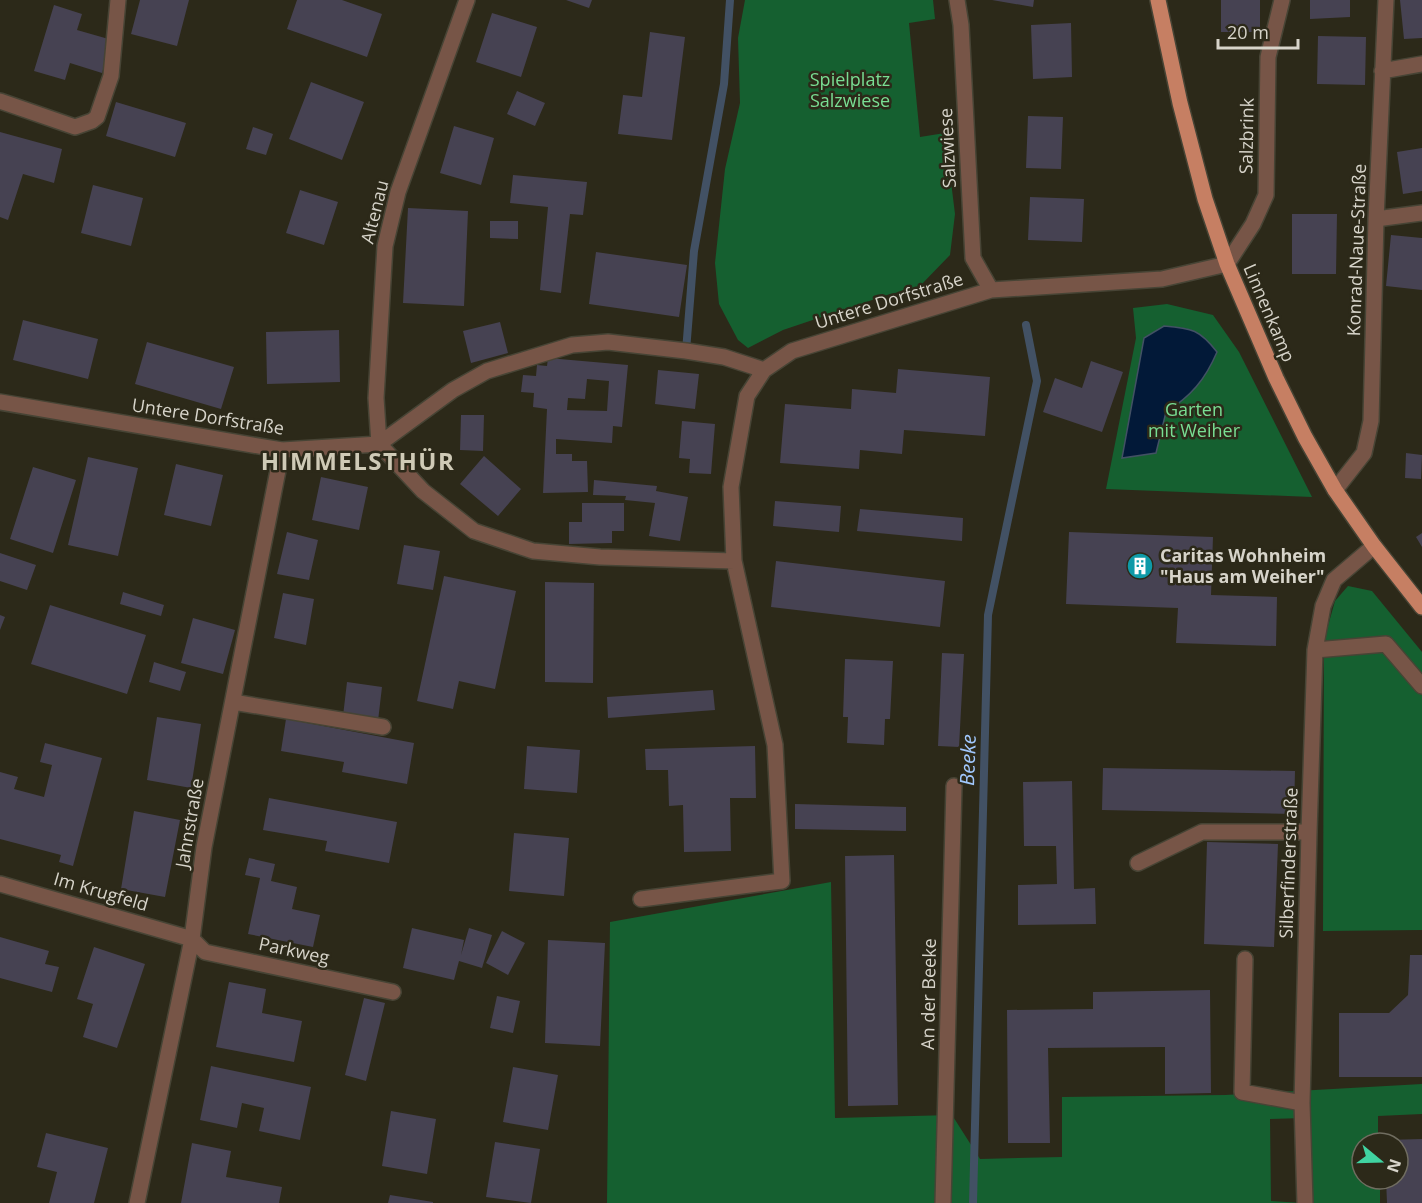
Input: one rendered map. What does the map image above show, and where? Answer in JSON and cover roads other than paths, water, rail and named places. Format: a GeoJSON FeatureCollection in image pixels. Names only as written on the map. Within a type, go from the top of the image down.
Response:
{"type":"FeatureCollection","features":[{"type":"Feature","properties":{"kind":"main road","name":"Linnenkamp"},"geometry":{"type":"LineString","coordinates":[[1158,0],[1180,103],[1205,199],[1227,264],[1276,378],[1305,437],[1335,490],[1374,546],[1422,607]]}},
{"type":"Feature","properties":{"kind":"street"},"geometry":{"type":"LineString","coordinates":[[0,101],[75,127],[97,117],[111,76],[118,0]]}},
{"type":"Feature","properties":{"kind":"street","name":"Altenau"},"geometry":{"type":"LineString","coordinates":[[380,444],[376,398],[385,246],[398,192],[467,0]]}},
{"type":"Feature","properties":{"kind":"street","name":"Salzwiese"},"geometry":{"type":"LineString","coordinates":[[957,0],[961,25],[973,258],[991,290]]}},
{"type":"Feature","properties":{"kind":"street","name":"Salzbrink"},"geometry":{"type":"LineString","coordinates":[[1227,264],[1253,224],[1266,195],[1268,57],[1282,0]]}},
{"type":"Feature","properties":{"kind":"street","name":"Konrad-Naue-Straße"},"geometry":{"type":"LineString","coordinates":[[1335,490],[1364,453],[1371,421],[1376,219],[1386,0]]}},
{"type":"Feature","properties":{"kind":"street"},"geometry":{"type":"LineString","coordinates":[[1382,71],[1422,64]]}},
{"type":"Feature","properties":{"kind":"street"},"geometry":{"type":"LineString","coordinates":[[1376,219],[1422,213]]}},
{"type":"Feature","properties":{"kind":"street","name":"Untere Dorfstraße"},"geometry":{"type":"LineString","coordinates":[[641,900],[782,881],[775,745],[734,561],[731,486],[747,396],[764,370],[792,351],[991,290],[1162,279],[1227,264]]}},
{"type":"Feature","properties":{"kind":"street"},"geometry":{"type":"LineString","coordinates":[[734,561],[600,557],[533,551],[474,531],[423,491],[380,444],[453,390],[487,371],[572,345],[608,342],[686,351],[724,357],[764,370]]}},
{"type":"Feature","properties":{"kind":"street","name":"Untere Dorfstraße"},"geometry":{"type":"LineString","coordinates":[[0,402],[282,450],[380,444]]}},
{"type":"Feature","properties":{"kind":"street","name":"Jahnstraße"},"geometry":{"type":"LineString","coordinates":[[137,1203],[192,939],[204,847],[282,450]]}},
{"type":"Feature","properties":{"kind":"street","name":"Silberfinderstraße"},"geometry":{"type":"LineString","coordinates":[[1305,1203],[1302,1103],[1316,650],[1323,606],[1334,580],[1374,546]]}},
{"type":"Feature","properties":{"kind":"street"},"geometry":{"type":"LineString","coordinates":[[1316,650],[1386,644],[1422,686]]}},
{"type":"Feature","properties":{"kind":"street"},"geometry":{"type":"LineString","coordinates":[[233,702],[383,727]]}},
{"type":"Feature","properties":{"kind":"street","name":"An der Beeke"},"geometry":{"type":"LineString","coordinates":[[943,1203],[954,786]]}},
{"type":"Feature","properties":{"kind":"street"},"geometry":{"type":"LineString","coordinates":[[1138,863],[1202,832],[1309,832]]}},
{"type":"Feature","properties":{"kind":"street","name":"Im Krugfeld"},"geometry":{"type":"LineString","coordinates":[[0,884],[192,939]]}},
{"type":"Feature","properties":{"kind":"street","name":"Parkweg"},"geometry":{"type":"LineString","coordinates":[[192,939],[205,952],[393,992]]}},
{"type":"Feature","properties":{"kind":"street"},"geometry":{"type":"LineString","coordinates":[[1245,959],[1242,1092],[1302,1103]]}},
{"type":"Feature","properties":{"kind":"water"},"geometry":{"type":"Polygon","coordinates":[[[1164,326],[1189,329],[1205,339],[1217,352],[1196,386],[1183,400],[1166,412],[1156,453],[1122,458],[1144,338],[1164,326]]]}},
{"type":"Feature","properties":{"kind":"waterway"},"geometry":{"type":"LineString","coordinates":[[686,351],[694,251],[724,84],[730,0]]}},
{"type":"Feature","properties":{"kind":"waterway","name":"Beeke"},"geometry":{"type":"LineString","coordinates":[[973,1203],[988,615],[1037,381],[1026,325]]}},
{"type":"Feature","properties":{"kind":"place","name":"Caritas Wohnheim \"Haus am Weiher\""},"geometry":{"type":"Point","coordinates":[1140,566]}},
{"type":"Feature","properties":{"kind":"district","name":"HIMMELSTHÜR"},"geometry":{"type":"Point","coordinates":[358,462]}},
{"type":"Feature","properties":{"kind":"park label","name":"Spielplatz Salzwiese"},"geometry":{"type":"Point","coordinates":[850,90]}},
{"type":"Feature","properties":{"kind":"park label","name":"Garten mit Weiher"},"geometry":{"type":"Point","coordinates":[1194,420]}}]}
